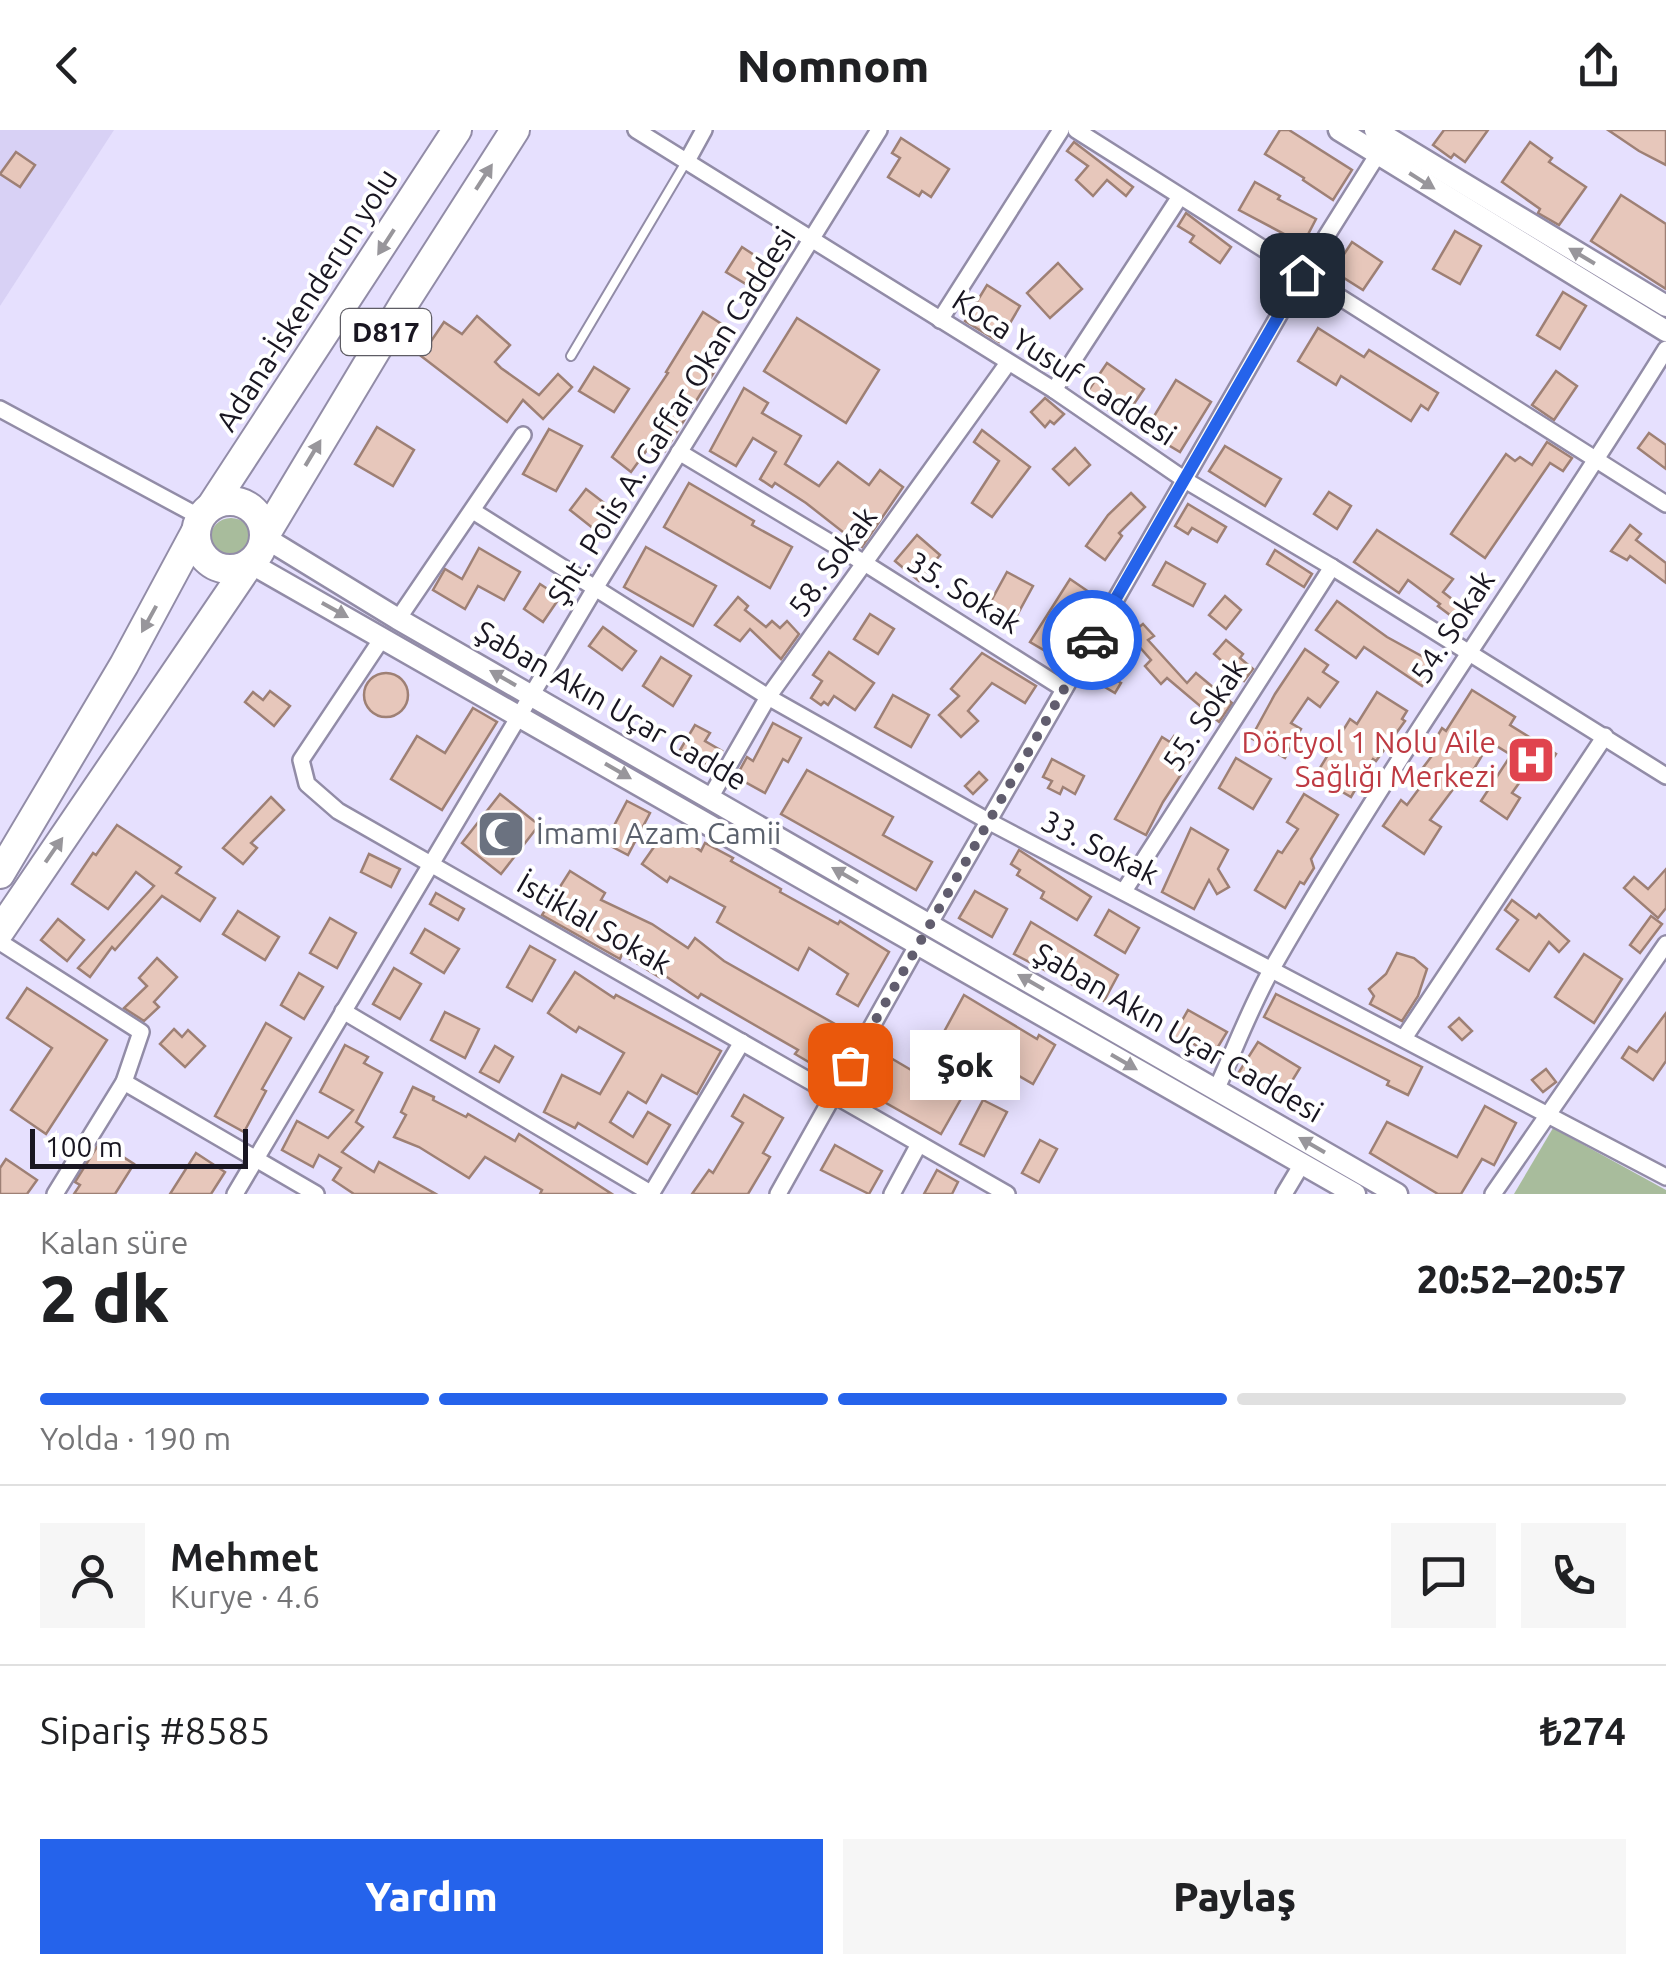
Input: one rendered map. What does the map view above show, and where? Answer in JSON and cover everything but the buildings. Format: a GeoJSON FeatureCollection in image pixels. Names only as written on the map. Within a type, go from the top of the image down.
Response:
{"type":"FeatureCollection","features":[{"type":"Feature","properties":{"kind":"highway","name":"Adana-İskenderun yolu"},"geometry":{"type":"LineString","coordinates":[[202,518],[457,130]]}},
{"type":"Feature","properties":{"kind":"highway","name":"D817"},"geometry":{"type":"LineString","coordinates":[[264,538],[404,302],[514,130]]}},
{"type":"Feature","properties":{"kind":"highway"},"geometry":{"type":"LineString","coordinates":[[0,931],[258,555],[264,538],[262,522],[246,504],[224,500],[202,518],[201,554],[208,562],[229,570],[250,563]]}},
{"type":"Feature","properties":{"kind":"highway","name":"D817"},"geometry":{"type":"LineString","coordinates":[[0,874],[124,664],[202,518]]}},
{"type":"Feature","properties":{"kind":"main road"},"geometry":{"type":"LineString","coordinates":[[1339,130],[1383,138],[1666,306]]}},
{"type":"Feature","properties":{"kind":"main road"},"geometry":{"type":"LineString","coordinates":[[1383,138],[1666,332]]}},
{"type":"Feature","properties":{"kind":"main road","name":"Şaban Akın Uçar Cadde"},"geometry":{"type":"LineString","coordinates":[[264,538],[398,619],[930,923]]}},
{"type":"Feature","properties":{"kind":"main road","name":"Şaban Akın Uçar Caddesi"},"geometry":{"type":"LineString","coordinates":[[250,563],[1355,1194]]}},
{"type":"Feature","properties":{"kind":"main road"},"geometry":{"type":"LineString","coordinates":[[918,944],[930,923]]}},
{"type":"Feature","properties":{"kind":"main road","name":"Şaban Akın Uçar Caddesi"},"geometry":{"type":"LineString","coordinates":[[930,923],[1396,1194]]}},
{"type":"Feature","properties":{"kind":"street","name":"Koca Yusuf Caddesi"},"geometry":{"type":"LineString","coordinates":[[636,130],[1054,390],[1184,480],[1666,776]]}},
{"type":"Feature","properties":{"kind":"street"},"geometry":{"type":"LineString","coordinates":[[687,161],[704,130]]}},
{"type":"Feature","properties":{"kind":"street","name":"Şht. Polis A. Gaffar Okan Caddesi"},"geometry":{"type":"LineString","coordinates":[[235,1194],[518,714],[533,696],[594,590],[879,130]]}},
{"type":"Feature","properties":{"kind":"street"},"geometry":{"type":"LineString","coordinates":[[940,320],[1061,130]]}},
{"type":"Feature","properties":{"kind":"street"},"geometry":{"type":"LineString","coordinates":[[1076,130],[1666,504]]}},
{"type":"Feature","properties":{"kind":"street"},"geometry":{"type":"LineString","coordinates":[[930,923],[1383,138]]}},
{"type":"Feature","properties":{"kind":"street"},"geometry":{"type":"LineString","coordinates":[[1054,390],[1179,198]]}},
{"type":"Feature","properties":{"kind":"street","name":"54. Sokak"},"geometry":{"type":"LineString","coordinates":[[1216,1090],[1272,968],[1467,654],[1598,460],[1666,349]]}},
{"type":"Feature","properties":{"kind":"street","name":"58. Sokak"},"geometry":{"type":"LineString","coordinates":[[710,798],[768,697],[1008,362]]}},
{"type":"Feature","properties":{"kind":"street"},"geometry":{"type":"LineString","coordinates":[[0,409],[202,518]]}},
{"type":"Feature","properties":{"kind":"street"},"geometry":{"type":"LineString","coordinates":[[398,619],[522,435]]}},
{"type":"Feature","properties":{"kind":"street","name":"35. Sokak"},"geometry":{"type":"LineString","coordinates":[[680,452],[1064,689]]}},
{"type":"Feature","properties":{"kind":"street","name":"33. Sokak"},"geometry":{"type":"LineString","coordinates":[[473,511],[768,697],[988,821],[1666,1177]]}},
{"type":"Feature","properties":{"kind":"street","name":"55. Sokak"},"geometry":{"type":"LineString","coordinates":[[1124,891],[1332,568]]}},
{"type":"Feature","properties":{"kind":"street","name":"İstiklal Sokak"},"geometry":{"type":"LineString","coordinates":[[384,637],[301,760],[307,784],[338,811],[1007,1194]]}},
{"type":"Feature","properties":{"kind":"street"},"geometry":{"type":"LineString","coordinates":[[1404,1038],[1604,736]]}},
{"type":"Feature","properties":{"kind":"street"},"geometry":{"type":"LineString","coordinates":[[0,942],[142,1032],[124,1082],[55,1194]]}},
{"type":"Feature","properties":{"kind":"street"},"geometry":{"type":"LineString","coordinates":[[778,1194],[918,944]]}},
{"type":"Feature","properties":{"kind":"street"},"geometry":{"type":"LineString","coordinates":[[1492,1194],[1666,944]]}},
{"type":"Feature","properties":{"kind":"street"},"geometry":{"type":"LineString","coordinates":[[343,1011],[651,1194],[742,1042]]}},
{"type":"Feature","properties":{"kind":"street"},"geometry":{"type":"LineString","coordinates":[[124,1082],[316,1194]]}},
{"type":"Feature","properties":{"kind":"street"},"geometry":{"type":"LineString","coordinates":[[892,1194],[919,1144]]}},
{"type":"Feature","properties":{"kind":"street"},"geometry":{"type":"LineString","coordinates":[[1284,1194],[1302,1164]]}},
{"type":"Feature","properties":{"kind":"lane"},"geometry":{"type":"LineString","coordinates":[[571,356],[687,161]]}},
{"type":"Feature","properties":{"kind":"shaded area"},"geometry":{"type":"Polygon","coordinates":[[[0,130],[114,130],[0,306],[0,130]]]}},
{"type":"Feature","properties":{"kind":"green space"},"geometry":{"type":"Polygon","coordinates":[[[231,518],[246,524],[252,539],[246,554],[231,560],[216,554],[210,539],[216,524],[231,518]]]}},
{"type":"Feature","properties":{"kind":"green space"},"geometry":{"type":"Polygon","coordinates":[[[1553,1128],[1666,1190],[1666,1194],[1514,1194],[1553,1128]]]}},
{"type":"Feature","properties":{"kind":"way so far"},"geometry":{"type":"LineString","coordinates":[[850,1065],[1092,640]]}},
{"type":"Feature","properties":{"kind":"place","name":"Dörtyol 1 Nolu Aile Sağlığı Merkezi"},"geometry":{"type":"Point","coordinates":[1531,760]}},
{"type":"Feature","properties":{"kind":"place","name":"İmamı Azam Camii"},"geometry":{"type":"Point","coordinates":[501,834]}},
{"type":"Feature","properties":{"kind":"place","name":"Şok"},"geometry":{"type":"Point","coordinates":[850,1065]}},
{"type":"Feature","properties":{"kind":"route"},"geometry":{"type":"LineString","coordinates":[[1092,640],[1302,275]]}}]}
